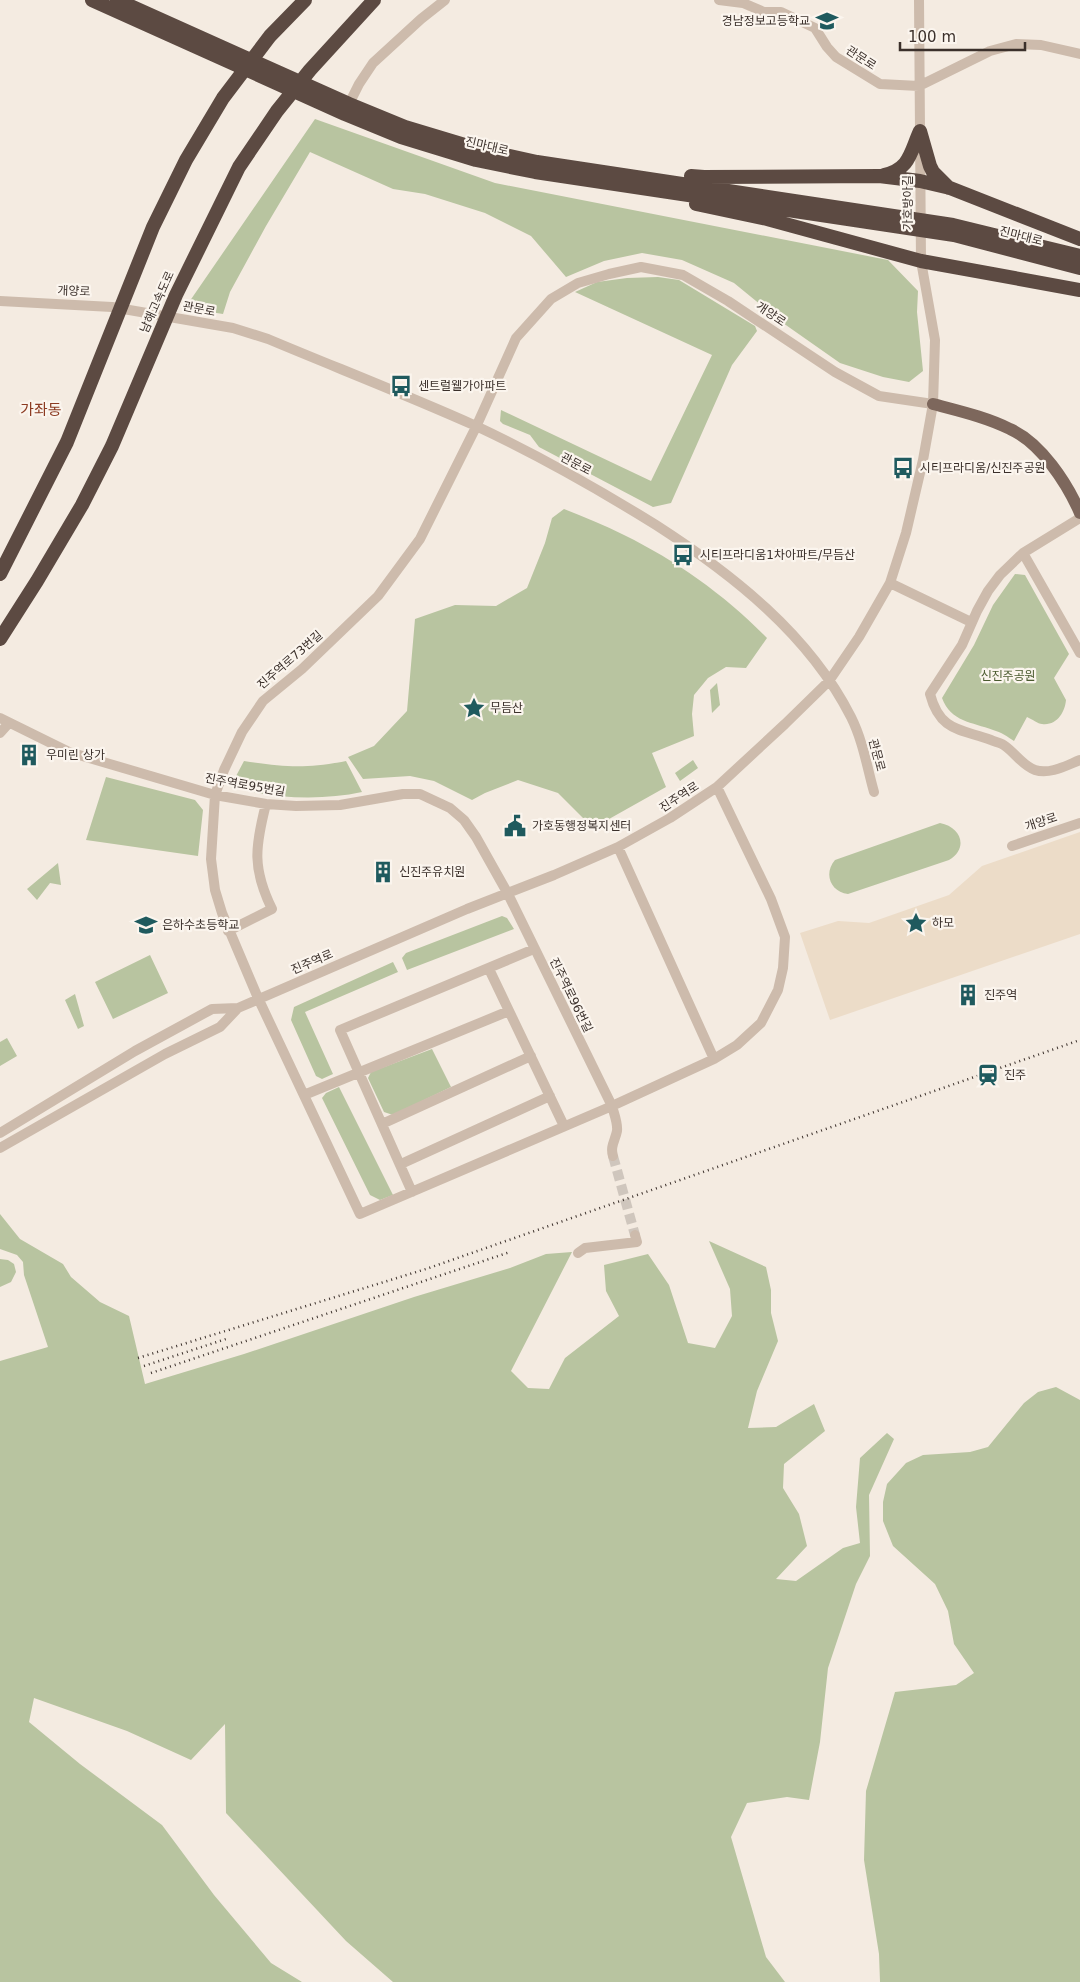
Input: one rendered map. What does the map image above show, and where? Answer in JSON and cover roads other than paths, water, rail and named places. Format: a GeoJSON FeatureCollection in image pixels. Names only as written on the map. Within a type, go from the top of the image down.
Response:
{"type":"FeatureCollection","features":[{"type":"Feature","properties":{"kind":"highway","name":"진마대로"},"geometry":{"type":"LineString","coordinates":[[92,0],[345,114],[401,137],[476,160],[535,172],[651,189],[902,222]]}},
{"type":"Feature","properties":{"kind":"highway","name":"진마대로"},"geometry":{"type":"LineString","coordinates":[[117,0],[349,104],[405,127],[478,149],[537,162],[902,222]]}},
{"type":"Feature","properties":{"kind":"highway"},"geometry":{"type":"LineString","coordinates":[[0,574],[68,442],[130,281],[153,227],[182,168],[223,98],[270,36],[305,0]]}},
{"type":"Feature","properties":{"kind":"highway","name":"남해고속도로"},"geometry":{"type":"LineString","coordinates":[[0,639],[38,581],[82,505],[112,446],[176,295],[238,167],[310,70],[374,0]]}},
{"type":"Feature","properties":{"kind":"highway"},"geometry":{"type":"LineString","coordinates":[[879,176],[901,169],[906,163],[920,131]]}},
{"type":"Feature","properties":{"kind":"highway"},"geometry":{"type":"LineString","coordinates":[[920,131],[933,172],[950,188]]}},
{"type":"Feature","properties":{"kind":"highway"},"geometry":{"type":"LineString","coordinates":[[603,172],[617,167],[704,177],[879,176],[920,180],[950,188],[1080,239]]}},
{"type":"Feature","properties":{"kind":"highway"},"geometry":{"type":"LineString","coordinates":[[651,189],[676,200],[767,219],[921,261],[1080,290]]}},
{"type":"Feature","properties":{"kind":"highway"},"geometry":{"type":"LineString","coordinates":[[902,222],[954,230]]}},
{"type":"Feature","properties":{"kind":"highway","name":"진마대로"},"geometry":{"type":"LineString","coordinates":[[954,230],[1080,256]]}},
{"type":"Feature","properties":{"kind":"highway","name":"진마대로"},"geometry":{"type":"LineString","coordinates":[[954,230],[1080,268]]}},
{"type":"Feature","properties":{"kind":"main road","name":"개양로"},"geometry":{"type":"LineString","coordinates":[[933,404],[975,415],[1011,429],[1037,447],[1065,484],[1080,513]]}},
{"type":"Feature","properties":{"kind":"street"},"geometry":{"type":"LineString","coordinates":[[349,104],[373,63],[421,19],[445,0]]}},
{"type":"Feature","properties":{"kind":"street","name":"관문로"},"geometry":{"type":"LineString","coordinates":[[719,0],[743,3],[764,12],[781,12],[815,28],[836,57],[880,84],[919,86]]}},
{"type":"Feature","properties":{"kind":"street","name":"가호방아길"},"geometry":{"type":"LineString","coordinates":[[919,0],[921,261],[935,340],[933,404]]}},
{"type":"Feature","properties":{"kind":"street"},"geometry":{"type":"LineString","coordinates":[[919,86],[990,51],[1005,46],[1016,44],[1041,45],[1080,54]]}},
{"type":"Feature","properties":{"kind":"street","name":"개양로"},"geometry":{"type":"LineString","coordinates":[[476,427],[516,338],[551,299],[578,284],[609,274],[641,267],[683,276],[728,301],[835,372],[879,396],[933,404]]}},
{"type":"Feature","properties":{"kind":"street","name":"개양로"},"geometry":{"type":"LineString","coordinates":[[0,301],[96,306],[146,313]]}},
{"type":"Feature","properties":{"kind":"street","name":"관문로"},"geometry":{"type":"LineString","coordinates":[[146,313],[232,328],[268,339],[476,427],[563,471],[618,502],[712,562],[762,604],[792,635],[829,680],[848,712],[860,738],[874,792]]}},
{"type":"Feature","properties":{"kind":"street","name":"진주역로"},"geometry":{"type":"LineString","coordinates":[[0,1148],[165,1054],[220,1027],[238,1008],[467,909],[508,894],[618,847],[670,818],[717,787],[829,680],[859,637],[890,583],[906,533],[924,460],[933,404]]}},
{"type":"Feature","properties":{"kind":"street","name":"진주역로73번길"},"geometry":{"type":"LineString","coordinates":[[412,1192],[360,1214],[228,932],[215,890],[211,858],[215,795],[224,770],[242,732],[263,701],[302,669],[378,596],[420,539],[476,427]]}},
{"type":"Feature","properties":{"kind":"street"},"geometry":{"type":"LineString","coordinates":[[1080,518],[1023,553],[1000,575],[988,591],[971,622],[962,645],[930,694],[939,715],[946,723],[957,730],[982,736],[1005,745],[1015,757],[1035,770],[1049,771],[1080,760]]}},
{"type":"Feature","properties":{"kind":"street"},"geometry":{"type":"LineString","coordinates":[[1023,553],[1080,653]]}},
{"type":"Feature","properties":{"kind":"street"},"geometry":{"type":"LineString","coordinates":[[890,583],[971,622]]}},
{"type":"Feature","properties":{"kind":"street"},"geometry":{"type":"LineString","coordinates":[[0,733],[4,720]]}},
{"type":"Feature","properties":{"kind":"street","name":"진주역로95번길"},"geometry":{"type":"LineString","coordinates":[[4,720],[69,752],[215,795],[266,804],[296,806],[340,805],[403,794],[420,794],[450,808],[464,820],[476,837],[508,894]]}},
{"type":"Feature","properties":{"kind":"street"},"geometry":{"type":"LineString","coordinates":[[534,949],[340,1030],[412,1192],[612,1106],[714,1059],[737,1045],[761,1023],[778,990],[783,968],[785,937],[771,898],[717,787]]}},
{"type":"Feature","properties":{"kind":"street"},"geometry":{"type":"LineString","coordinates":[[228,932],[272,909],[261,886],[257,862],[258,834],[266,804]]}},
{"type":"Feature","properties":{"kind":"street","name":"개양로"},"geometry":{"type":"LineString","coordinates":[[1012,846],[1080,824]]}},
{"type":"Feature","properties":{"kind":"street"},"geometry":{"type":"LineString","coordinates":[[618,847],[714,1059]]}},
{"type":"Feature","properties":{"kind":"street","name":"진주역로96번길"},"geometry":{"type":"LineString","coordinates":[[508,894],[612,1106],[617,1123],[617,1131],[612,1144],[613,1156]]}},
{"type":"Feature","properties":{"kind":"street"},"geometry":{"type":"LineString","coordinates":[[489,969],[564,1126]]}},
{"type":"Feature","properties":{"kind":"street","name":"진주역로"},"geometry":{"type":"LineString","coordinates":[[0,1133],[135,1051],[212,1009],[238,1008]]}},
{"type":"Feature","properties":{"kind":"street"},"geometry":{"type":"LineString","coordinates":[[304,1095],[509,1011]]}},
{"type":"Feature","properties":{"kind":"street"},"geometry":{"type":"LineString","coordinates":[[382,1124],[531,1056]]}},
{"type":"Feature","properties":{"kind":"street"},"geometry":{"type":"LineString","coordinates":[[401,1164],[550,1096]]}},
{"type":"Feature","properties":{"kind":"street"},"geometry":{"type":"LineString","coordinates":[[578,1253],[586,1248],[637,1242],[635,1235]]}},
{"type":"Feature","properties":{"kind":"tunnel"},"geometry":{"type":"LineString","coordinates":[[613,1156],[635,1235]]}},
{"type":"Feature","properties":{"kind":"railway"},"geometry":{"type":"LineString","coordinates":[[138,1358],[426,1269],[1080,1040]]}},
{"type":"Feature","properties":{"kind":"railway"},"geometry":{"type":"LineString","coordinates":[[151,1373],[510,1252]]}},
{"type":"Feature","properties":{"kind":"railway"},"geometry":{"type":"LineString","coordinates":[[144,1366],[229,1338]]}},
{"type":"Feature","properties":{"kind":"place","name":"경남정보고등학교"},"geometry":{"type":"Point","coordinates":[827,21]}},
{"type":"Feature","properties":{"kind":"place","name":"센트럴웰가아파트"},"geometry":{"type":"Point","coordinates":[401,386]}},
{"type":"Feature","properties":{"kind":"place","name":"시티프라디움/신진주공원"},"geometry":{"type":"Point","coordinates":[903,468]}},
{"type":"Feature","properties":{"kind":"place","name":"시티프라디움1차아파트/무듬산"},"geometry":{"type":"Point","coordinates":[683,555]}},
{"type":"Feature","properties":{"kind":"place","name":"무듬산"},"geometry":{"type":"Point","coordinates":[474,708]}},
{"type":"Feature","properties":{"kind":"place","name":"우미린 상가"},"geometry":{"type":"Point","coordinates":[29,755]}},
{"type":"Feature","properties":{"kind":"place","name":"가호동행정복지센터"},"geometry":{"type":"Point","coordinates":[515,826]}},
{"type":"Feature","properties":{"kind":"place","name":"신진주유치원"},"geometry":{"type":"Point","coordinates":[383,872]}},
{"type":"Feature","properties":{"kind":"place","name":"하모"},"geometry":{"type":"Point","coordinates":[916,923]}},
{"type":"Feature","properties":{"kind":"place","name":"은하수초등학교"},"geometry":{"type":"Point","coordinates":[146,925]}},
{"type":"Feature","properties":{"kind":"place","name":"진주역"},"geometry":{"type":"Point","coordinates":[968,995]}},
{"type":"Feature","properties":{"kind":"place","name":"진주"},"geometry":{"type":"Point","coordinates":[988,1075]}},
{"type":"Feature","properties":{"kind":"district","name":"가좌동"},"geometry":{"type":"Point","coordinates":[41,410]}},
{"type":"Feature","properties":{"kind":"park label","name":"신진주공원"},"geometry":{"type":"Point","coordinates":[1008,676]}}]}
